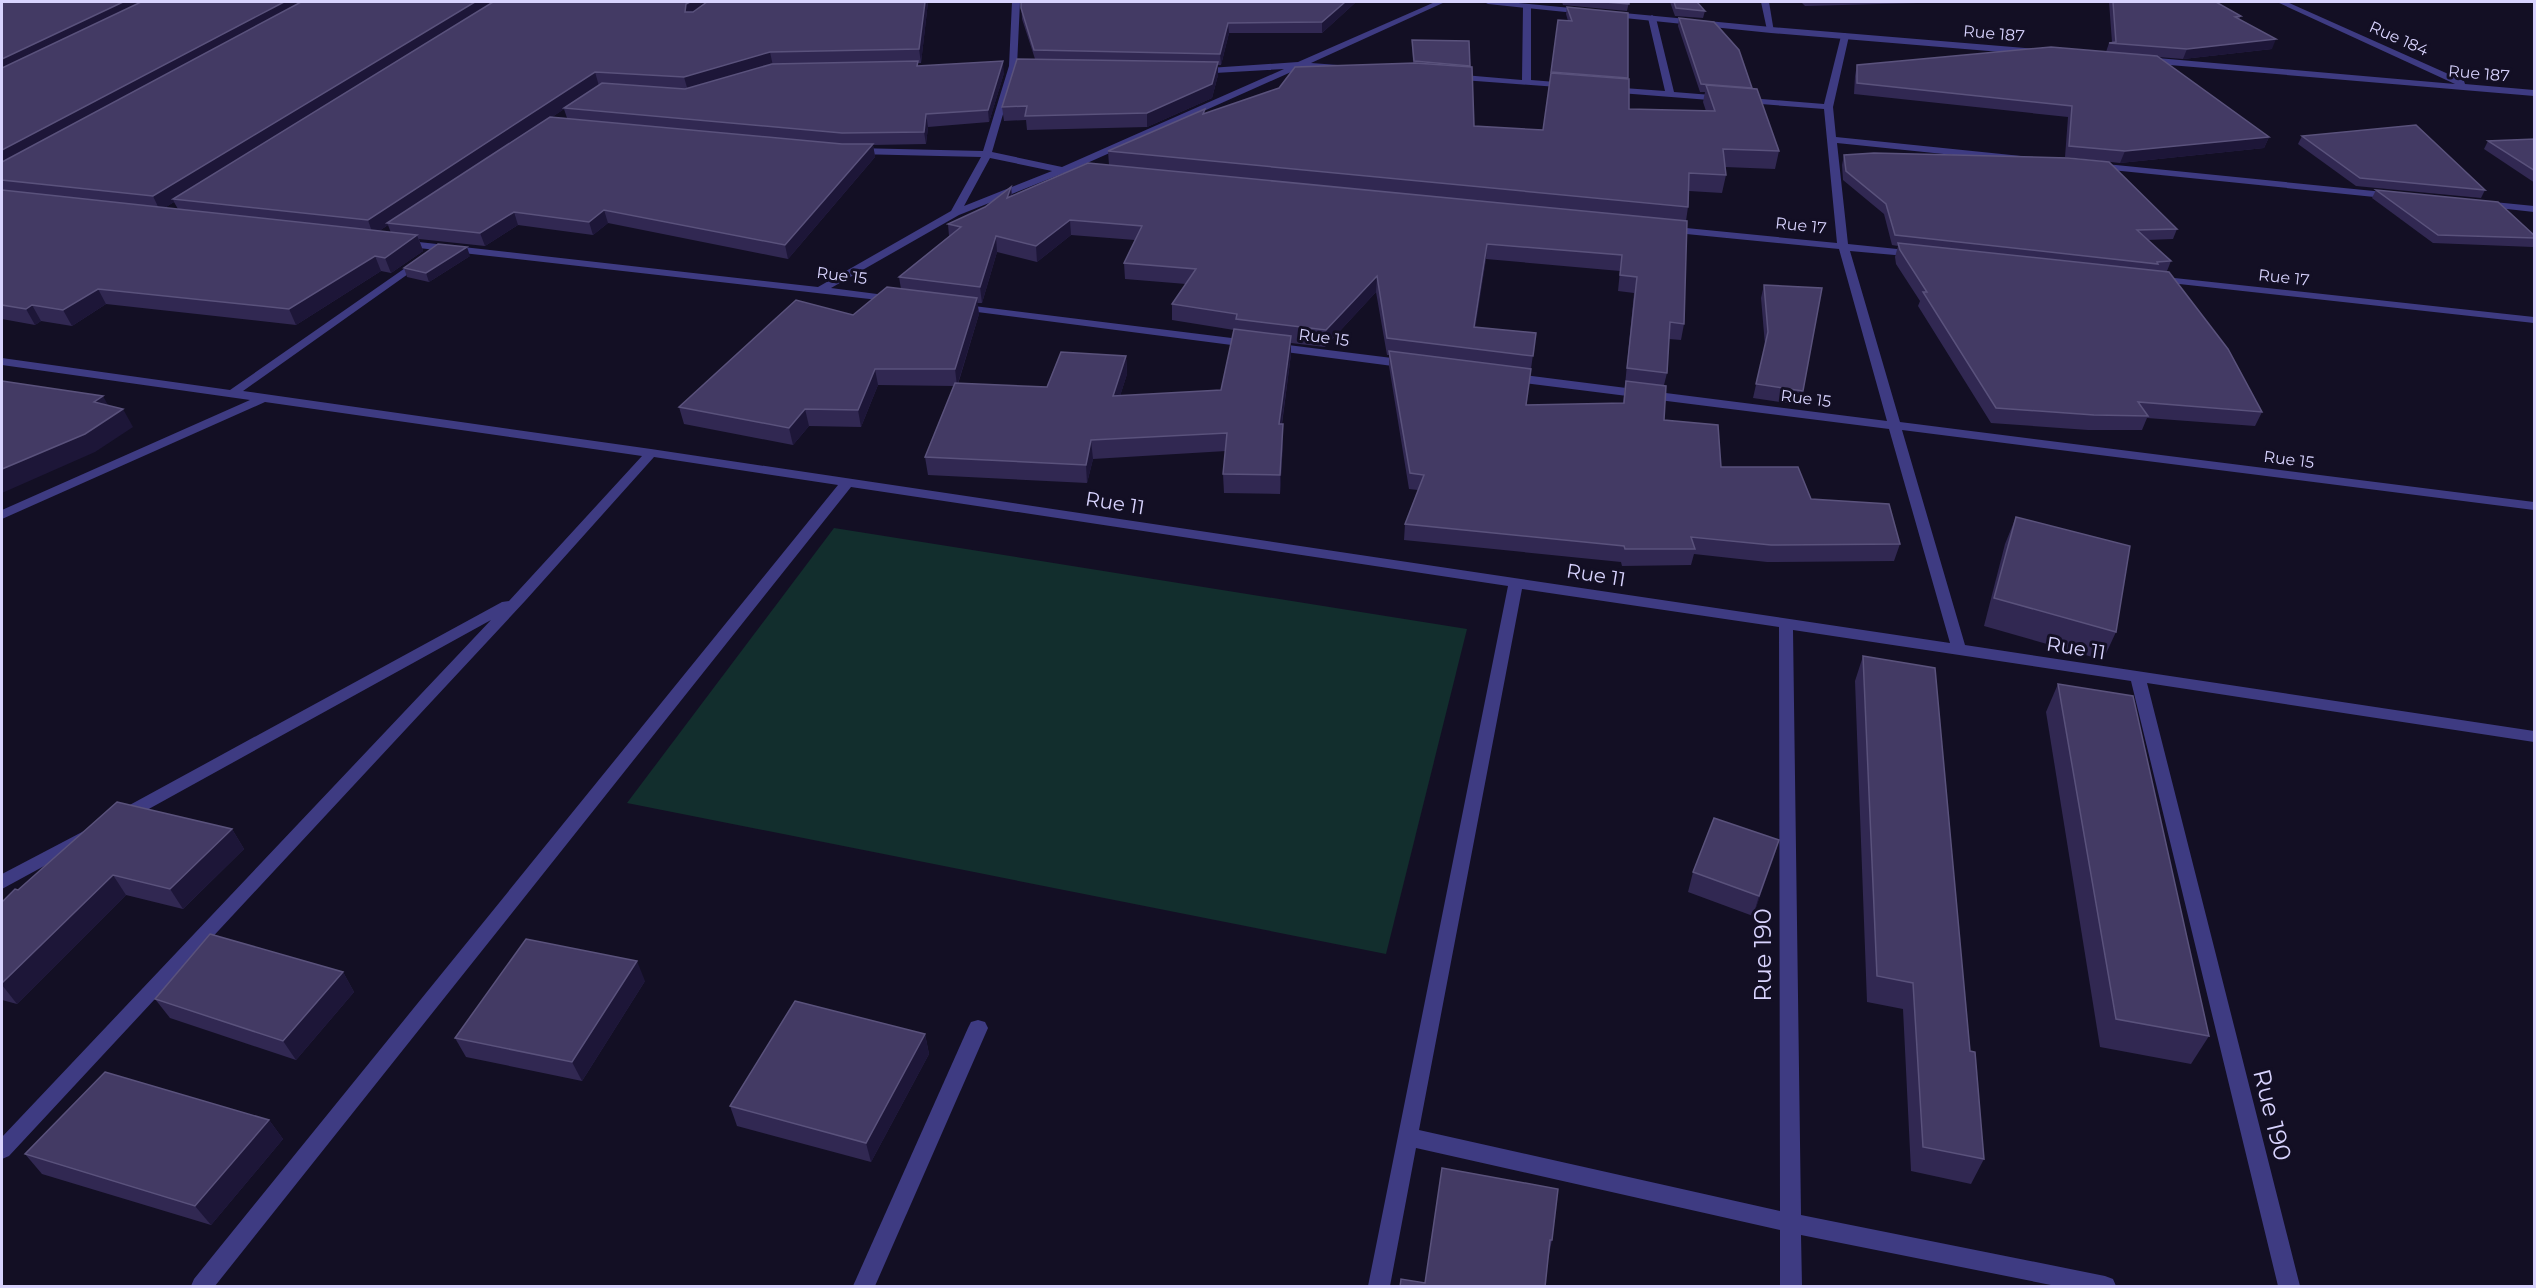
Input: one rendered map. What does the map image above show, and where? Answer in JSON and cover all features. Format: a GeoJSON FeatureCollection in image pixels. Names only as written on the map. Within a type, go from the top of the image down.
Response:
{"type":"FeatureCollection","features":[{"type":"Feature","properties":{"kind":"street"},"geometry":{"type":"LineString","coordinates":[[955,213],[987,154],[1013,66],[1016,2]]}},
{"type":"Feature","properties":{"kind":"street"},"geometry":{"type":"LineString","coordinates":[[822,289],[955,213],[1063,170],[1441,2]]}},
{"type":"Feature","properties":{"kind":"street","name":"Rue 187"},"geometry":{"type":"LineString","coordinates":[[1488,2],[1771,30],[2046,52]]}},
{"type":"Feature","properties":{"kind":"street"},"geometry":{"type":"LineString","coordinates":[[1765,2],[1771,30]]}},
{"type":"Feature","properties":{"kind":"street","name":"Rue 184"},"geometry":{"type":"LineString","coordinates":[[2281,2],[2471,87]]}},
{"type":"Feature","properties":{"kind":"street"},"geometry":{"type":"LineString","coordinates":[[1526,83],[1527,6]]}},
{"type":"Feature","properties":{"kind":"street"},"geometry":{"type":"LineString","coordinates":[[1652,18],[1670,95]]}},
{"type":"Feature","properties":{"kind":"street"},"geometry":{"type":"LineString","coordinates":[[1845,36],[1828,107],[1843,246],[1959,650]]}},
{"type":"Feature","properties":{"kind":"street","name":"Rue 187"},"geometry":{"type":"LineString","coordinates":[[2140,60],[2535,93]]}},
{"type":"Feature","properties":{"kind":"street"},"geometry":{"type":"LineString","coordinates":[[1181,71],[1298,65],[1344,68]]}},
{"type":"Feature","properties":{"kind":"street"},"geometry":{"type":"LineString","coordinates":[[1001,66],[1025,66]]}},
{"type":"Feature","properties":{"kind":"street"},"geometry":{"type":"LineString","coordinates":[[1446,77],[1574,87]]}},
{"type":"Feature","properties":{"kind":"street"},"geometry":{"type":"LineString","coordinates":[[1598,89],[1828,107]]}},
{"type":"Feature","properties":{"kind":"street"},"geometry":{"type":"LineString","coordinates":[[1833,140],[2034,160]]}},
{"type":"Feature","properties":{"kind":"street"},"geometry":{"type":"LineString","coordinates":[[844,151],[987,154],[1063,170],[1098,173]]}},
{"type":"Feature","properties":{"kind":"street"},"geometry":{"type":"LineString","coordinates":[[2082,165],[2402,196]]}},
{"type":"Feature","properties":{"kind":"street"},"geometry":{"type":"LineString","coordinates":[[2472,203],[2535,209]]}},
{"type":"Feature","properties":{"kind":"street","name":"Rue 17"},"geometry":{"type":"LineString","coordinates":[[1654,228],[1926,255]]}},
{"type":"Feature","properties":{"kind":"street","name":"Rue 15"},"geometry":{"type":"LineString","coordinates":[[387,242],[904,300]]}},
{"type":"Feature","properties":{"kind":"street"},"geometry":{"type":"LineString","coordinates":[[230,395],[439,247]]}},
{"type":"Feature","properties":{"kind":"street","name":"Rue 17"},"geometry":{"type":"LineString","coordinates":[[2141,278],[2535,320]]}},
{"type":"Feature","properties":{"kind":"street","name":"Rue 15"},"geometry":{"type":"LineString","coordinates":[[940,304],[1423,366]]}},
{"type":"Feature","properties":{"kind":"street","name":"Rue 11"},"geometry":{"type":"LineString","coordinates":[[4,363],[651,453],[2535,736]]}},
{"type":"Feature","properties":{"kind":"street","name":"Rue 15"},"geometry":{"type":"LineString","coordinates":[[1494,375],[2535,506]]}},
{"type":"Feature","properties":{"kind":"street"},"geometry":{"type":"LineString","coordinates":[[2,515],[262,399]]}},
{"type":"Feature","properties":{"kind":"street"},"geometry":{"type":"LineString","coordinates":[[2,1150],[520,598],[651,453]]}},
{"type":"Feature","properties":{"kind":"street"},"geometry":{"type":"LineString","coordinates":[[202,1287],[847,483]]}},
{"type":"Feature","properties":{"kind":"street"},"geometry":{"type":"LineString","coordinates":[[1379,1287],[1516,583]]}},
{"type":"Feature","properties":{"kind":"street"},"geometry":{"type":"LineString","coordinates":[[2,882],[520,598]]}},
{"type":"Feature","properties":{"kind":"street","name":"Rue 190"},"geometry":{"type":"LineString","coordinates":[[1786,624],[1791,1287]]}},
{"type":"Feature","properties":{"kind":"street","name":"Rue 190"},"geometry":{"type":"LineString","coordinates":[[2138,677],[2289,1287]]}},
{"type":"Feature","properties":{"kind":"street"},"geometry":{"type":"LineString","coordinates":[[864,1287],[978,1028]]}},
{"type":"Feature","properties":{"kind":"street"},"geometry":{"type":"LineString","coordinates":[[1409,1137],[1791,1223],[2104,1287]]}},
{"type":"Feature","properties":{"kind":"green space"},"geometry":{"type":"Polygon","coordinates":[[[834,528],[1467,629],[1386,954],[627,803],[834,528]]]}},
{"type":"Feature","properties":{"kind":"building"},"geometry":{"type":"Polygon","coordinates":[[[2,2],[123,2],[2,59],[2,2]]]}},
{"type":"Feature","properties":{"kind":"building"},"geometry":{"type":"Polygon","coordinates":[[[141,2],[284,2],[2,150],[2,68],[141,2]]]}},
{"type":"Feature","properties":{"kind":"building"},"geometry":{"type":"Polygon","coordinates":[[[301,2],[475,2],[153,196],[2,180],[2,162],[301,2]]]}},
{"type":"Feature","properties":{"kind":"building"},"geometry":{"type":"Polygon","coordinates":[[[493,2],[690,2],[686,4],[685,12],[693,12],[707,2],[925,2],[919,49],[770,52],[684,77],[595,72],[368,220],[173,199],[493,2]]]}},
{"type":"Feature","properties":{"kind":"building"},"geometry":{"type":"Polygon","coordinates":[[[1021,2],[1345,2],[1322,22],[1228,23],[1220,54],[1034,50],[1021,2]]]}},
{"type":"Feature","properties":{"kind":"building"},"geometry":{"type":"Polygon","coordinates":[[[1605,2],[1629,2],[1629,4],[1605,2]]]}},
{"type":"Feature","properties":{"kind":"building"},"geometry":{"type":"Polygon","coordinates":[[[1674,2],[1697,2],[1705,11],[1676,8],[1674,2]]]}},
{"type":"Feature","properties":{"kind":"building"},"geometry":{"type":"Polygon","coordinates":[[[2113,2],[2216,2],[2241,16],[2235,17],[2276,39],[2187,49],[2109,43],[2116,42],[2113,2]]]}},
{"type":"Feature","properties":{"kind":"building"},"geometry":{"type":"Polygon","coordinates":[[[1567,7],[1628,13],[1628,78],[1551,72],[1558,20],[1572,21],[1567,7]]]}},
{"type":"Feature","properties":{"kind":"building"},"geometry":{"type":"Polygon","coordinates":[[[1679,18],[1714,22],[1739,50],[1752,88],[1701,84],[1679,18]]]}},
{"type":"Feature","properties":{"kind":"building"},"geometry":{"type":"Polygon","coordinates":[[[1412,40],[1469,41],[1470,66],[1414,61],[1412,40]]]}},
{"type":"Feature","properties":{"kind":"building"},"geometry":{"type":"Polygon","coordinates":[[[2051,47],[2157,56],[2269,137],[2125,151],[2069,146],[2072,106],[1857,83],[1857,65],[2051,47]]]}},
{"type":"Feature","properties":{"kind":"building"},"geometry":{"type":"Polygon","coordinates":[[[1017,59],[1218,62],[1212,84],[1147,113],[1025,116],[1027,106],[1002,107],[1017,59]]]}},
{"type":"Feature","properties":{"kind":"building"},"geometry":{"type":"Polygon","coordinates":[[[918,61],[917,66],[1003,61],[988,110],[926,114],[924,132],[842,133],[564,108],[602,83],[685,89],[772,64],[918,61]]]}},
{"type":"Feature","properties":{"kind":"building"},"geometry":{"type":"Polygon","coordinates":[[[1415,63],[1472,67],[1474,126],[1543,130],[1551,73],[1629,79],[1629,109],[1715,111],[1706,85],[1757,89],[1779,151],[1723,149],[1726,175],[1689,173],[1688,207],[1108,151],[1205,109],[1203,114],[1279,88],[1295,67],[1415,63]]]}},
{"type":"Feature","properties":{"kind":"building"},"geometry":{"type":"Polygon","coordinates":[[[550,117],[842,144],[873,144],[785,245],[604,210],[589,222],[514,212],[480,233],[387,223],[550,117]]]}},
{"type":"Feature","properties":{"kind":"building"},"geometry":{"type":"Polygon","coordinates":[[[2416,125],[2485,190],[2360,178],[2302,136],[2416,125]]]}},
{"type":"Feature","properties":{"kind":"building"},"geometry":{"type":"Polygon","coordinates":[[[2535,139],[2535,171],[2488,141],[2535,139]]]}},
{"type":"Feature","properties":{"kind":"building"},"geometry":{"type":"Polygon","coordinates":[[[1874,153],[2068,158],[2109,162],[2177,229],[2137,230],[2171,261],[2157,262],[2158,264],[1895,235],[1886,204],[1846,171],[1844,155],[1874,153]]]}},
{"type":"Feature","properties":{"kind":"building"},"geometry":{"type":"Polygon","coordinates":[[[1088,163],[1687,221],[1684,324],[1670,322],[1667,373],[1627,368],[1637,277],[1620,275],[1622,255],[1487,244],[1474,327],[1536,333],[1533,356],[1387,338],[1377,276],[1326,330],[1236,319],[1237,314],[1172,304],[1196,269],[1124,263],[1142,226],[1070,220],[1036,246],[996,236],[980,287],[899,277],[961,227],[948,224],[985,207],[1011,187],[1007,198],[1088,163]]]}},
{"type":"Feature","properties":{"kind":"building"},"geometry":{"type":"Polygon","coordinates":[[[2,190],[417,235],[385,258],[375,256],[289,309],[98,289],[63,310],[32,305],[26,309],[2,305],[2,190]]]}},
{"type":"Feature","properties":{"kind":"building"},"geometry":{"type":"Polygon","coordinates":[[[2376,190],[2498,202],[2535,238],[2438,235],[2376,190]]]}},
{"type":"Feature","properties":{"kind":"building"},"geometry":{"type":"Polygon","coordinates":[[[1898,243],[2169,272],[2228,349],[2262,412],[2138,402],[2148,416],[2094,415],[1996,408],[1923,292],[1927,292],[1900,250],[1898,243]]]}},
{"type":"Feature","properties":{"kind":"building"},"geometry":{"type":"Polygon","coordinates":[[[438,244],[467,247],[426,273],[404,268],[438,244]]]}},
{"type":"Feature","properties":{"kind":"building"},"geometry":{"type":"Polygon","coordinates":[[[1764,285],[1822,288],[1803,391],[1756,384],[1768,332],[1764,285]]]}},
{"type":"Feature","properties":{"kind":"building"},"geometry":{"type":"Polygon","coordinates":[[[887,287],[977,298],[955,369],[875,369],[858,410],[805,409],[789,428],[679,407],[796,300],[853,315],[887,287]]]}},
{"type":"Feature","properties":{"kind":"building"},"geometry":{"type":"Polygon","coordinates":[[[1234,329],[1291,336],[1279,424],[1283,424],[1280,475],[1223,474],[1227,433],[1091,440],[1086,465],[925,457],[955,383],[1047,387],[1061,352],[1126,356],[1113,396],[1221,390],[1234,329]]]}},
{"type":"Feature","properties":{"kind":"building"},"geometry":{"type":"Polygon","coordinates":[[[1389,351],[1531,369],[1526,405],[1624,403],[1626,381],[1666,386],[1664,420],[1718,425],[1721,467],[1798,467],[1811,499],[1889,504],[1900,544],[1771,545],[1691,537],[1695,549],[1625,549],[1624,546],[1405,524],[1424,475],[1410,473],[1389,351]]]}},
{"type":"Feature","properties":{"kind":"building"},"geometry":{"type":"Polygon","coordinates":[[[2,381],[103,396],[94,402],[123,409],[85,434],[2,469],[2,381]]]}},
{"type":"Feature","properties":{"kind":"building"},"geometry":{"type":"Polygon","coordinates":[[[2016,517],[2130,546],[2116,632],[1994,598],[2016,517]]]}},
{"type":"Feature","properties":{"kind":"building"},"geometry":{"type":"Polygon","coordinates":[[[1863,656],[1935,668],[1970,1051],[1975,1052],[1984,1159],[1923,1147],[1913,983],[1877,976],[1863,656]]]}},
{"type":"Feature","properties":{"kind":"building"},"geometry":{"type":"Polygon","coordinates":[[[2058,684],[2133,696],[2209,1036],[2116,1019],[2058,684]]]}},
{"type":"Feature","properties":{"kind":"building"},"geometry":{"type":"Polygon","coordinates":[[[117,802],[232,829],[170,889],[113,875],[2,983],[2,902],[117,802]]]}},
{"type":"Feature","properties":{"kind":"building"},"geometry":{"type":"Polygon","coordinates":[[[1714,818],[1779,840],[1759,896],[1693,872],[1714,818]]]}},
{"type":"Feature","properties":{"kind":"building"},"geometry":{"type":"Polygon","coordinates":[[[210,934],[343,972],[283,1041],[155,999],[210,934]]]}},
{"type":"Feature","properties":{"kind":"building"},"geometry":{"type":"Polygon","coordinates":[[[526,939],[637,961],[572,1062],[455,1038],[526,939]]]}},
{"type":"Feature","properties":{"kind":"building"},"geometry":{"type":"Polygon","coordinates":[[[795,1001],[925,1034],[866,1143],[730,1106],[795,1001]]]}},
{"type":"Feature","properties":{"kind":"building"},"geometry":{"type":"Polygon","coordinates":[[[105,1072],[269,1120],[195,1206],[25,1154],[105,1072]]]}},
{"type":"Feature","properties":{"kind":"building"},"geometry":{"type":"Polygon","coordinates":[[[1442,1168],[1558,1189],[1545,1287],[1400,1287],[1401,1279],[1425,1283],[1442,1168]]]}}]}
